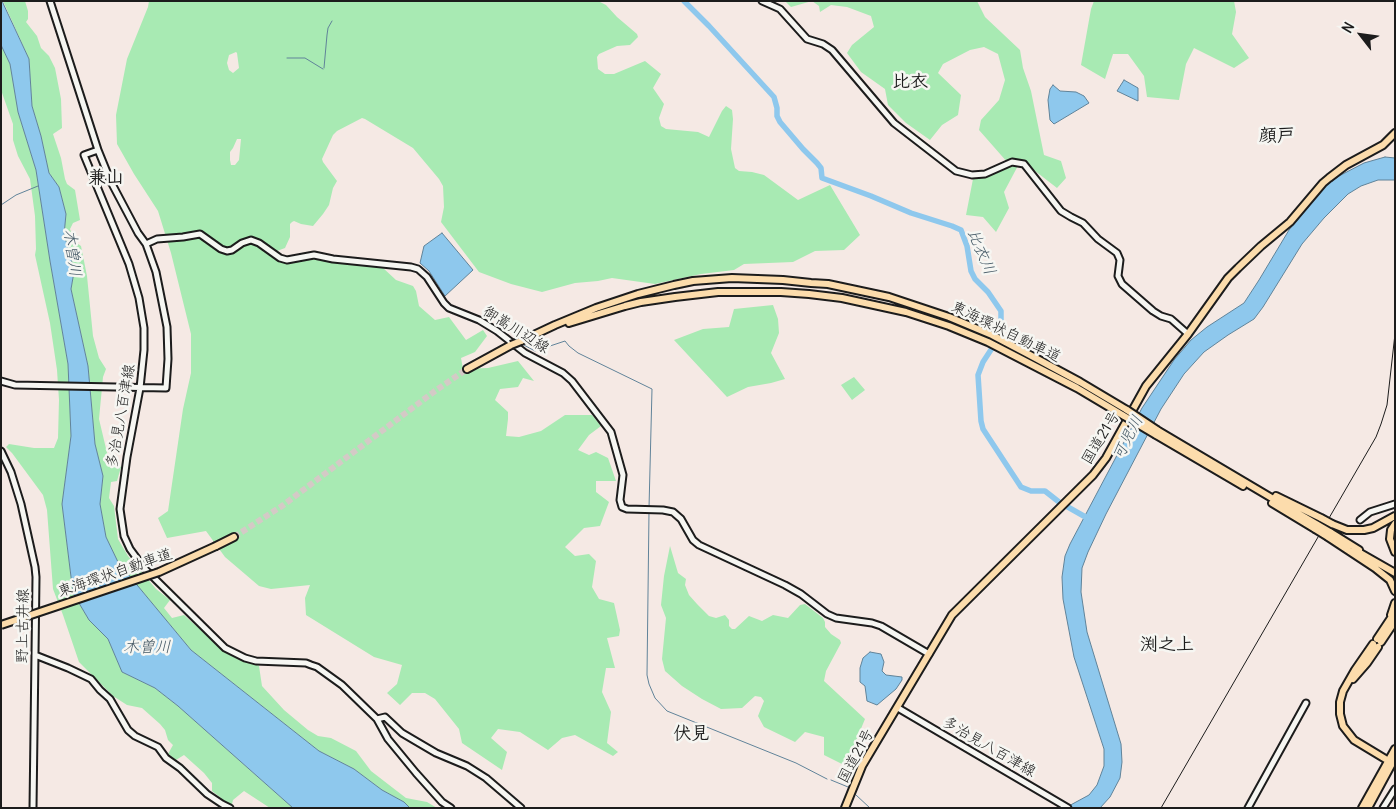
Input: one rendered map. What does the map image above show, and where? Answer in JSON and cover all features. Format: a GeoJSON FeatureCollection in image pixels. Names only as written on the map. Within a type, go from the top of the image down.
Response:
{"type":"FeatureCollection","features":[{"type":"Feature","properties":{"kind":"highway","name":"国道21号"},"geometry":{"type":"LineString","coordinates":[[845,808],[862,766],[952,615],[1093,475],[1106,458],[1146,386],[1188,334],[1228,278],[1243,262],[1290,222],[1326,181],[1346,165],[1383,145],[1395,134]]}},
{"type":"Feature","properties":{"kind":"highway","name":"東海環状自動車道"},"geometry":{"type":"LineString","coordinates":[[467,369],[521,341],[578,315],[655,289],[693,281],[732,278],[828,284],[896,299],[949,317],[992,335],[1000,343],[1077,388],[1126,413],[1272,503],[1317,525]]}},
{"type":"Feature","properties":{"kind":"highway","name":"東海環状自動車道"},"geometry":{"type":"LineString","coordinates":[[535,335],[580,319],[657,299],[718,292],[760,291],[842,298],[893,309],[988,342],[1000,343]]}},
{"type":"Feature","properties":{"kind":"highway","name":"東海環状自動車道"},"geometry":{"type":"LineString","coordinates":[[1156,432],[1231,473],[1317,525],[1328,534],[1395,572]]}},
{"type":"Feature","properties":{"kind":"highway"},"geometry":{"type":"LineString","coordinates":[[1317,525],[1332,524],[1347,530],[1364,530],[1373,528],[1395,516]]}},
{"type":"Feature","properties":{"kind":"highway"},"geometry":{"type":"LineString","coordinates":[[1395,524],[1390,538],[1395,552]]}},
{"type":"Feature","properties":{"kind":"highway"},"geometry":{"type":"LineString","coordinates":[[1328,534],[1376,568],[1390,580],[1395,591]]}},
{"type":"Feature","properties":{"kind":"highway","name":"東海環状自動車道"},"geometry":{"type":"LineString","coordinates":[[1,625],[159,572],[234,537]]}},
{"type":"Feature","properties":{"kind":"highway"},"geometry":{"type":"LineString","coordinates":[[1392,623],[1395,603]]}},
{"type":"Feature","properties":{"kind":"highway"},"geometry":{"type":"LineString","coordinates":[[1392,761],[1360,745],[1346,731],[1341,720],[1340,702],[1343,692],[1355,670],[1392,623],[1395,612]]}},
{"type":"Feature","properties":{"kind":"highway"},"geometry":{"type":"LineString","coordinates":[[1368,808],[1392,761],[1395,749]]}},
{"type":"Feature","properties":{"kind":"highway"},"geometry":{"type":"LineString","coordinates":[[1362,808],[1392,761]]}},
{"type":"Feature","properties":{"kind":"main road"},"geometry":{"type":"LineString","coordinates":[[1,381],[15,385],[166,388],[168,365],[167,327],[156,272],[146,244],[138,233],[111,182],[98,150],[50,1]]}},
{"type":"Feature","properties":{"kind":"main road"},"geometry":{"type":"LineString","coordinates":[[762,1],[780,9],[808,39],[823,44],[832,50],[894,123],[956,171],[972,175],[985,174],[1012,162],[1024,164],[1061,211],[1083,223],[1098,239],[1117,253],[1120,260],[1118,276],[1122,284],[1153,312],[1172,319],[1188,334]]}},
{"type":"Feature","properties":{"kind":"main road","name":"多治見八百津線"},"geometry":{"type":"LineString","coordinates":[[98,150],[84,155],[130,264],[140,298],[144,328],[140,388],[127,457],[120,509],[124,536],[135,558],[225,648],[245,658],[306,663],[317,667],[342,685],[377,719]]}},
{"type":"Feature","properties":{"kind":"main road","name":"御嵩川辺線"},"geometry":{"type":"LineString","coordinates":[[146,244],[157,239],[200,234],[221,249],[227,251],[251,240],[280,258],[288,260],[314,255],[418,269],[428,276],[449,308],[480,320],[525,352],[563,372],[572,381],[611,432],[623,475],[620,500],[622,507],[627,509],[673,512],[681,519],[693,540],[699,545],[785,585],[801,594],[827,614],[836,618],[881,626],[929,654]]}},
{"type":"Feature","properties":{"kind":"main road","name":"野上古井線"},"geometry":{"type":"LineString","coordinates":[[1,450],[11,472],[17,492],[35,567],[33,808]]}},
{"type":"Feature","properties":{"kind":"main road"},"geometry":{"type":"LineString","coordinates":[[1360,520],[1370,512],[1395,504]]}},
{"type":"Feature","properties":{"kind":"main road"},"geometry":{"type":"LineString","coordinates":[[35,655],[90,679],[110,699],[128,730],[135,736],[158,747],[166,758],[180,768],[207,794],[230,808]]}},
{"type":"Feature","properties":{"kind":"main road"},"geometry":{"type":"LineString","coordinates":[[1248,808],[1306,703]]}},
{"type":"Feature","properties":{"kind":"main road","name":"多治見八百津線"},"geometry":{"type":"LineString","coordinates":[[898,708],[1068,808]]}},
{"type":"Feature","properties":{"kind":"main road"},"geometry":{"type":"LineString","coordinates":[[451,808],[442,802],[416,774],[388,738],[377,719],[385,717],[402,733],[436,753],[467,766],[486,778],[521,808]]}},
{"type":"Feature","properties":{"kind":"main road"},"geometry":{"type":"LineString","coordinates":[[1382,808],[1395,789]]}},
{"type":"Feature","properties":{"kind":"green space"},"geometry":{"type":"Polygon","coordinates":[[[3,1],[25,1],[28,11],[26,22],[37,36],[41,48],[49,56],[55,68],[61,99],[62,128],[53,134],[61,158],[65,179],[67,184],[75,190],[80,220],[73,223],[70,229],[74,241],[81,246],[87,276],[93,336],[99,358],[106,369],[103,377],[99,419],[108,457],[121,467],[117,481],[111,482],[109,498],[114,506],[118,539],[128,556],[156,589],[170,600],[164,608],[172,618],[184,615],[224,651],[259,666],[262,686],[284,710],[308,730],[318,736],[331,738],[356,751],[371,771],[406,798],[427,802],[437,808],[410,808],[354,769],[319,751],[191,650],[118,562],[106,537],[100,504],[103,476],[95,444],[88,366],[71,289],[74,272],[64,235],[66,214],[59,187],[49,173],[32,106],[29,59],[3,1]]]}},
{"type":"Feature","properties":{"kind":"green space"},"geometry":{"type":"Polygon","coordinates":[[[149,1],[598,1],[606,5],[638,37],[630,45],[617,46],[599,54],[597,57],[598,69],[605,74],[614,74],[645,61],[661,74],[653,88],[664,104],[659,118],[661,126],[666,129],[698,132],[709,137],[726,106],[732,110],[731,149],[735,168],[739,171],[764,175],[798,200],[830,185],[860,235],[844,250],[815,251],[793,262],[744,264],[734,270],[701,274],[655,284],[612,278],[575,283],[542,292],[511,284],[479,272],[441,222],[444,207],[443,186],[439,179],[413,148],[362,118],[333,135],[322,159],[337,181],[333,188],[329,205],[313,226],[292,222],[290,224],[290,237],[285,248],[276,253],[278,261],[282,263],[315,259],[382,267],[396,280],[413,286],[419,306],[435,320],[449,317],[466,340],[483,330],[487,336],[475,352],[461,358],[463,369],[488,368],[518,361],[534,381],[523,378],[518,387],[500,389],[495,400],[508,412],[506,436],[519,437],[541,431],[565,415],[592,415],[601,426],[589,435],[578,450],[589,455],[596,452],[608,458],[616,481],[596,481],[596,492],[609,502],[600,526],[584,528],[565,547],[575,556],[589,554],[596,561],[592,587],[599,599],[614,603],[620,630],[619,636],[607,638],[615,668],[606,668],[602,692],[611,712],[607,743],[618,752],[613,756],[575,735],[562,738],[548,750],[520,732],[498,729],[491,738],[507,752],[502,770],[462,743],[459,729],[435,699],[425,693],[412,693],[400,705],[387,693],[397,684],[402,665],[374,657],[306,615],[305,598],[310,585],[271,589],[259,586],[225,557],[206,531],[167,538],[158,518],[168,511],[183,409],[191,373],[191,334],[171,253],[158,211],[117,144],[116,115],[127,59],[149,1]],[[236,52],[229,55],[227,63],[229,70],[233,73],[239,68],[236,52]],[[237,139],[230,152],[231,165],[235,165],[239,160],[241,139],[237,139]]]}},
{"type":"Feature","properties":{"kind":"green space"},"geometry":{"type":"Polygon","coordinates":[[[785,1],[812,1],[791,7],[785,1]]]}},
{"type":"Feature","properties":{"kind":"green space"},"geometry":{"type":"Polygon","coordinates":[[[812,1],[977,1],[985,17],[1020,50],[1023,68],[1031,91],[1044,155],[1061,161],[1066,178],[1057,188],[1021,160],[1004,192],[1009,208],[996,232],[983,217],[966,215],[973,179],[1008,163],[979,130],[981,120],[999,100],[1005,80],[998,54],[984,47],[970,50],[943,64],[938,73],[961,95],[958,115],[942,125],[930,140],[906,123],[888,105],[885,89],[861,72],[847,53],[852,45],[874,27],[871,16],[847,7],[831,5],[820,12],[819,6],[812,1]]]}},
{"type":"Feature","properties":{"kind":"green space"},"geometry":{"type":"Polygon","coordinates":[[[1094,1],[1234,1],[1236,12],[1232,34],[1249,58],[1234,68],[1194,48],[1186,64],[1179,100],[1147,97],[1144,76],[1128,54],[1113,54],[1105,79],[1081,65],[1094,1]]]}},
{"type":"Feature","properties":{"kind":"green space"},"geometry":{"type":"Polygon","coordinates":[[[1,45],[10,64],[18,112],[36,170],[68,364],[71,436],[62,504],[73,593],[89,620],[108,639],[122,672],[155,688],[178,706],[293,808],[270,808],[244,791],[233,800],[231,808],[220,808],[221,798],[212,791],[212,783],[204,773],[184,755],[176,760],[168,754],[173,745],[168,740],[165,730],[160,724],[142,708],[127,705],[113,696],[79,662],[53,589],[47,510],[43,495],[6,447],[9,444],[34,448],[54,448],[58,438],[59,400],[50,323],[35,255],[35,216],[30,179],[18,156],[13,140],[13,124],[1,90],[1,45]]]}},
{"type":"Feature","properties":{"kind":"green space"},"geometry":{"type":"Polygon","coordinates":[[[773,305],[778,319],[779,333],[771,353],[785,379],[748,387],[727,397],[674,340],[703,329],[729,327],[734,309],[773,305]]]}},
{"type":"Feature","properties":{"kind":"green space"},"geometry":{"type":"Polygon","coordinates":[[[854,377],[865,390],[852,400],[841,385],[854,377]]]}},
{"type":"Feature","properties":{"kind":"green space"},"geometry":{"type":"Polygon","coordinates":[[[670,546],[678,573],[686,579],[685,585],[689,595],[709,616],[716,618],[725,615],[732,629],[735,629],[749,616],[762,621],[773,615],[788,618],[800,605],[805,604],[823,618],[825,627],[841,643],[826,671],[824,681],[865,719],[853,748],[842,764],[824,755],[824,737],[805,732],[795,742],[764,727],[758,716],[764,701],[761,697],[755,696],[742,708],[721,709],[682,686],[665,671],[662,659],[666,618],[661,605],[670,546]]]}},
{"type":"Feature","properties":{"kind":"water","name":"木曽川"},"geometry":{"type":"Polygon","coordinates":[[[1,1],[29,59],[32,106],[49,173],[59,187],[66,214],[64,235],[74,272],[71,289],[88,366],[95,444],[103,476],[100,504],[106,537],[118,562],[191,650],[319,751],[354,769],[410,808],[293,808],[178,706],[155,688],[122,672],[108,639],[89,620],[73,593],[62,504],[71,436],[68,364],[36,170],[18,112],[10,64],[1,45],[1,1]]]}},
{"type":"Feature","properties":{"kind":"water"},"geometry":{"type":"Polygon","coordinates":[[[1124,80],[1138,88],[1138,101],[1117,91],[1124,80]]]}},
{"type":"Feature","properties":{"kind":"water"},"geometry":{"type":"Polygon","coordinates":[[[1053,85],[1060,91],[1076,92],[1084,96],[1089,103],[1054,124],[1050,120],[1048,100],[1050,89],[1053,85]]]}},
{"type":"Feature","properties":{"kind":"water","name":"可児川"},"geometry":{"type":"Polygon","coordinates":[[[1385,157],[1395,158],[1395,180],[1378,180],[1361,186],[1348,194],[1302,244],[1254,319],[1204,352],[1184,374],[1161,409],[1106,514],[1082,568],[1081,592],[1087,632],[1121,744],[1122,762],[1120,778],[1110,797],[1100,808],[1065,808],[1089,795],[1097,785],[1104,766],[1104,749],[1074,657],[1063,599],[1062,577],[1065,556],[1070,544],[1142,408],[1174,360],[1191,340],[1207,327],[1244,303],[1289,230],[1324,187],[1339,176],[1364,163],[1385,157]]]}},
{"type":"Feature","properties":{"kind":"water"},"geometry":{"type":"Polygon","coordinates":[[[442,233],[473,270],[445,296],[429,271],[420,263],[424,246],[442,233]]]}},
{"type":"Feature","properties":{"kind":"water"},"geometry":{"type":"Polygon","coordinates":[[[870,652],[881,654],[884,662],[882,671],[886,675],[902,677],[896,689],[877,705],[867,701],[865,686],[860,682],[860,668],[863,658],[870,652]]]}},
{"type":"Feature","properties":{"kind":"waterway","name":"比衣川"},"geometry":{"type":"LineString","coordinates":[[684,1],[774,97],[777,116],[780,122],[821,168],[822,178],[911,213],[961,230],[967,246],[971,271],[975,279],[988,292],[1001,311],[1001,331],[983,362],[978,375],[983,429],[1021,487],[1031,491],[1045,491],[1090,521]]}},
{"type":"Feature","properties":{"kind":"waterway"},"geometry":{"type":"LineString","coordinates":[[324,68],[328,28],[332,21]]}},
{"type":"Feature","properties":{"kind":"waterway"},"geometry":{"type":"LineString","coordinates":[[287,58],[305,58],[323,69]]}},
{"type":"Feature","properties":{"kind":"waterway"},"geometry":{"type":"LineString","coordinates":[[1,205],[16,195],[38,186]]}},
{"type":"Feature","properties":{"kind":"waterway"},"geometry":{"type":"LineString","coordinates":[[522,344],[535,351],[565,341],[578,353],[652,389],[649,508]]}},
{"type":"Feature","properties":{"kind":"waterway"},"geometry":{"type":"LineString","coordinates":[[649,512],[647,675],[655,698],[667,711],[796,763],[827,779]]}},
{"type":"Feature","properties":{"kind":"waterway"},"geometry":{"type":"LineString","coordinates":[[831,780],[848,787]]}},
{"type":"Feature","properties":{"kind":"waterway"},"geometry":{"type":"LineString","coordinates":[[856,795],[870,808]]}},
{"type":"Feature","properties":{"kind":"tunnel"},"geometry":{"type":"LineString","coordinates":[[234,537],[282,506],[467,369]]}},
{"type":"Feature","properties":{"kind":"railway"},"geometry":{"type":"LineString","coordinates":[[1161,808],[1376,437],[1387,405],[1395,334]]}},
{"type":"Feature","properties":{"kind":"district","name":"比衣"},"geometry":{"type":"Point","coordinates":[910,82]}},
{"type":"Feature","properties":{"kind":"district","name":"顔戸"},"geometry":{"type":"Point","coordinates":[1277,136]}},
{"type":"Feature","properties":{"kind":"district","name":"兼山"},"geometry":{"type":"Point","coordinates":[106,178]}},
{"type":"Feature","properties":{"kind":"district","name":"渕之上"},"geometry":{"type":"Point","coordinates":[1167,645]}},
{"type":"Feature","properties":{"kind":"district","name":"伏見"},"geometry":{"type":"Point","coordinates":[691,734]}}]}
